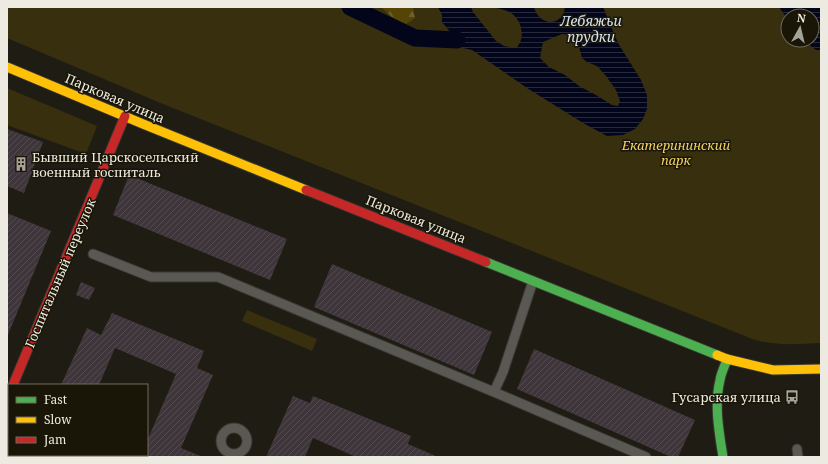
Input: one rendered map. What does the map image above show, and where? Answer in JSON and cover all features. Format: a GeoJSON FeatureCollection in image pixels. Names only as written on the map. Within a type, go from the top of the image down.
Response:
{"type":"FeatureCollection","features":[{"type":"Feature","properties":{"kind":"main road","name":"Парковая улица"},"geometry":{"type":"LineString","coordinates":[[7,67],[533,281],[727,358],[773,370],[821,369]]}},
{"type":"Feature","properties":{"kind":"main road","name":"Госпитальный переулок"},"geometry":{"type":"LineString","coordinates":[[13,384],[125,116]]}},
{"type":"Feature","properties":{"kind":"main road"},"geometry":{"type":"LineString","coordinates":[[723,457],[717,398],[720,379],[727,358]]}},
{"type":"Feature","properties":{"kind":"lane"},"geometry":{"type":"LineString","coordinates":[[93,254],[151,276],[218,277],[646,457]]}},
{"type":"Feature","properties":{"kind":"lane"},"geometry":{"type":"LineString","coordinates":[[494,392],[503,372],[533,281]]}},
{"type":"Feature","properties":{"kind":"green space","name":"Екатерининский парк"},"geometry":{"type":"Polygon","coordinates":[[[7,7],[821,7],[821,343],[780,344],[755,340],[163,104],[7,38],[7,7]]]}},
{"type":"Feature","properties":{"kind":"green space"},"geometry":{"type":"Polygon","coordinates":[[[381,7],[413,7],[415,18],[406,24],[393,18],[381,7]]]}},
{"type":"Feature","properties":{"kind":"green space"},"geometry":{"type":"Polygon","coordinates":[[[7,88],[97,126],[86,154],[7,125],[7,88]]]}},
{"type":"Feature","properties":{"kind":"green space"},"geometry":{"type":"Polygon","coordinates":[[[247,310],[317,339],[312,351],[242,321],[247,310]]]}},
{"type":"Feature","properties":{"kind":"water","name":"Лебяжьи прудки"},"geometry":{"type":"Polygon","coordinates":[[[438,7],[471,7],[473,12],[496,41],[504,46],[516,48],[522,35],[518,20],[509,12],[490,7],[534,7],[541,18],[550,22],[560,19],[565,7],[603,7],[618,43],[641,80],[647,95],[647,109],[643,119],[635,129],[623,135],[607,136],[583,123],[527,88],[472,50],[463,48],[442,22],[442,15],[438,7]],[[562,34],[543,42],[540,58],[549,67],[565,75],[579,86],[612,105],[618,106],[620,101],[616,90],[597,66],[582,58],[578,43],[573,35],[562,34]]]}},
{"type":"Feature","properties":{"kind":"water"},"geometry":{"type":"Polygon","coordinates":[[[779,7],[821,7],[821,50],[816,50],[813,48],[820,48],[820,8],[780,8],[779,7]]]}},
{"type":"Feature","properties":{"kind":"building","name":"Бывший Царскосельский военный госпиталь"},"geometry":{"type":"Polygon","coordinates":[[[7,129],[43,142],[24,193],[7,186],[7,129]]]}},
{"type":"Feature","properties":{"kind":"building"},"geometry":{"type":"Polygon","coordinates":[[[129,175],[287,239],[270,280],[113,215],[129,175]]]}},
{"type":"Feature","properties":{"kind":"building"},"geometry":{"type":"Polygon","coordinates":[[[7,213],[51,231],[7,337],[7,213]]]}},
{"type":"Feature","properties":{"kind":"building"},"geometry":{"type":"Polygon","coordinates":[[[332,264],[492,332],[474,375],[314,307],[332,264]]]}},
{"type":"Feature","properties":{"kind":"building"},"geometry":{"type":"Polygon","coordinates":[[[81,282],[95,288],[89,300],[76,295],[81,282]]]}},
{"type":"Feature","properties":{"kind":"building"},"geometry":{"type":"Polygon","coordinates":[[[112,313],[204,351],[197,368],[213,375],[181,448],[203,457],[147,457],[148,439],[176,374],[115,348],[99,384],[61,384],[87,328],[101,335],[112,313]]]}},
{"type":"Feature","properties":{"kind":"building"},"geometry":{"type":"Polygon","coordinates":[[[534,349],[695,420],[678,457],[671,457],[517,389],[534,349]]]}},
{"type":"Feature","properties":{"kind":"building"},"geometry":{"type":"Polygon","coordinates":[[[293,396],[310,403],[313,396],[411,436],[408,444],[438,457],[356,457],[313,438],[305,457],[266,457],[293,396]]]}},
{"type":"Feature","properties":{"kind":"waterway"},"geometry":{"type":"LineString","coordinates":[[350,7],[415,38],[457,40]]}},
{"type":"Feature","properties":{"kind":"traffic: fast"},"geometry":{"type":"LineString","coordinates":[[486,262],[717,355]]}},
{"type":"Feature","properties":{"kind":"traffic: fast"},"geometry":{"type":"LineString","coordinates":[[723,457],[717,399],[718,389],[727,359]]}},
{"type":"Feature","properties":{"kind":"traffic: slow"},"geometry":{"type":"LineString","coordinates":[[7,67],[306,190]]}},
{"type":"Feature","properties":{"kind":"traffic: slow"},"geometry":{"type":"LineString","coordinates":[[717,355],[727,359],[773,370],[821,369]]}},
{"type":"Feature","properties":{"kind":"traffic: jam"},"geometry":{"type":"LineString","coordinates":[[13,384],[125,116]]}},
{"type":"Feature","properties":{"kind":"traffic: jam"},"geometry":{"type":"LineString","coordinates":[[306,190],[486,262]]}},
{"type":"Feature","properties":{"kind":"place","name":"Бывший Царскосельский военный госпиталь"},"geometry":{"type":"Point","coordinates":[21,164]}},
{"type":"Feature","properties":{"kind":"place","name":"Гусарская улица"},"geometry":{"type":"Point","coordinates":[792,397]}}]}
